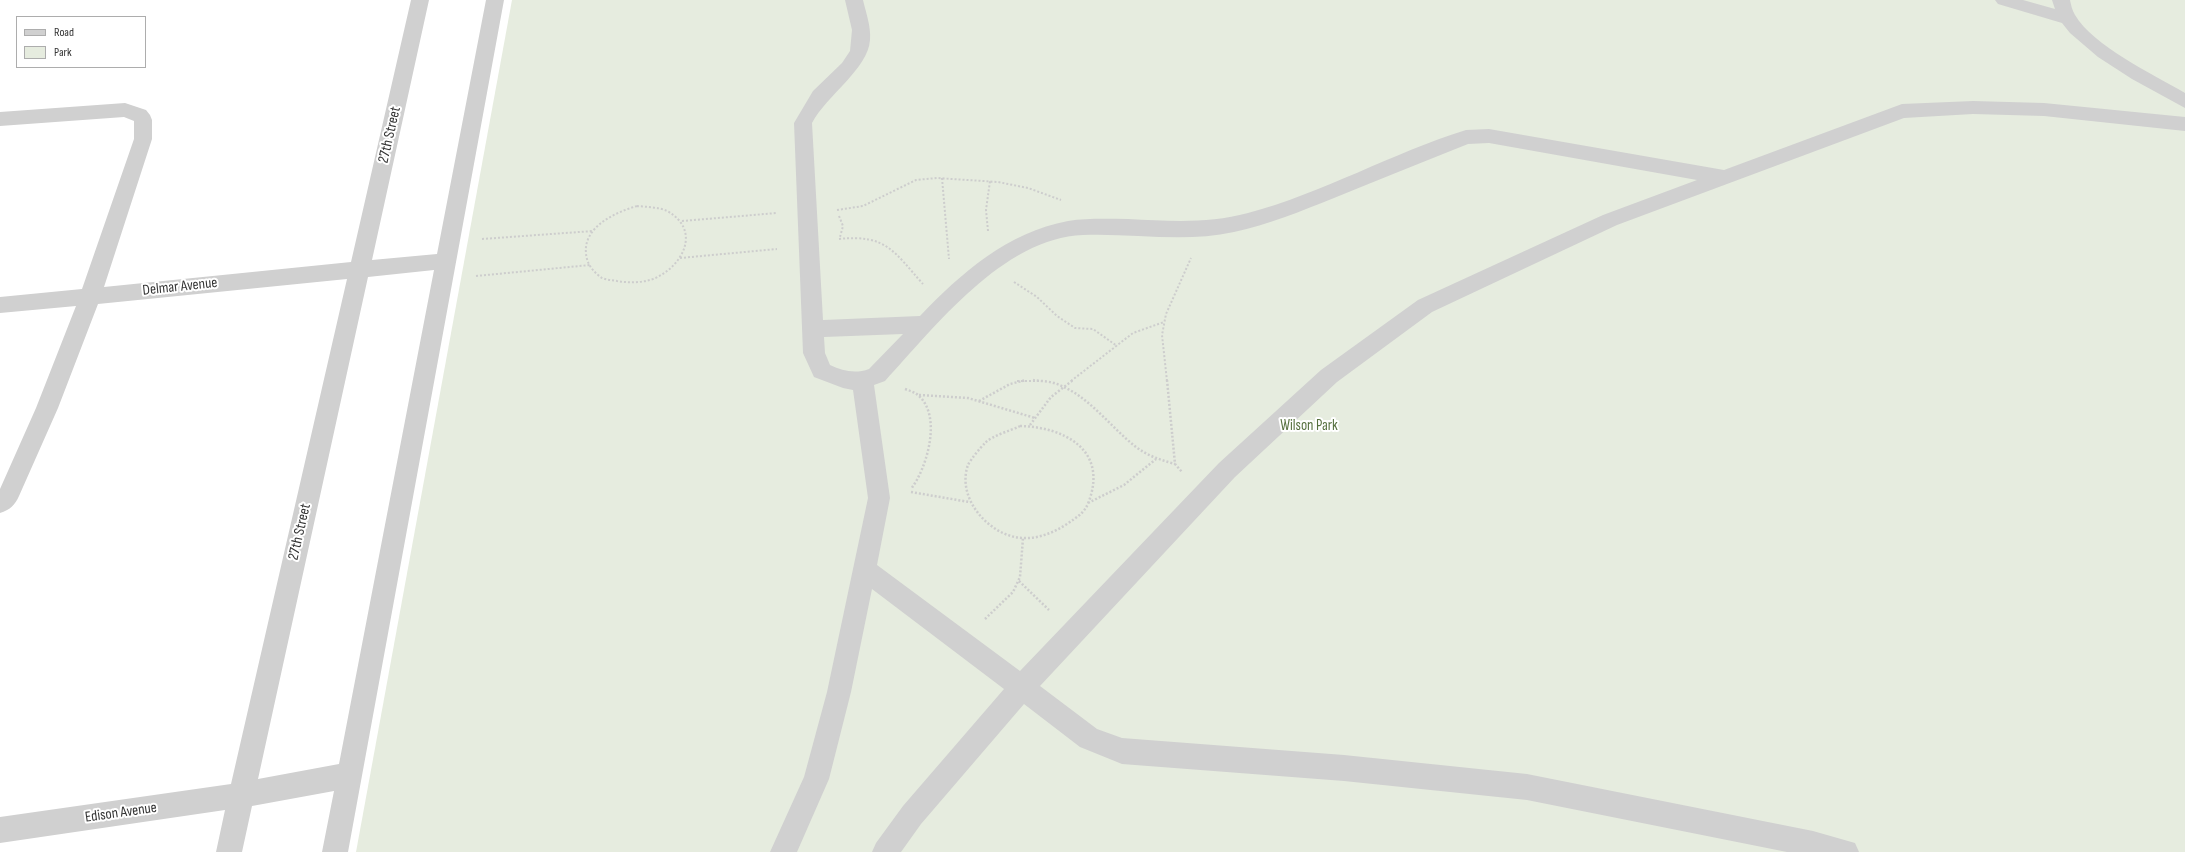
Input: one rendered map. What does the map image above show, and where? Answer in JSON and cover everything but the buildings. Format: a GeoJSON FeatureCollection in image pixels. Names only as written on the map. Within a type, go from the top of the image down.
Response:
{"type":"FeatureCollection","features":[{"type":"Feature","properties":{"kind":"street","name":"27th Street"},"geometry":{"type":"LineString","coordinates":[[230,852],[420,0]]}},
{"type":"Feature","properties":{"kind":"street"},"geometry":{"type":"LineString","coordinates":[[335,852],[495,0]]}},
{"type":"Feature","properties":{"kind":"street"},"geometry":{"type":"LineString","coordinates":[[854,0],[861,30],[861,43],[854,62],[841,78],[821,95],[811,108],[804,122],[814,353],[822,371],[839,379],[870,378],[964,285],[990,264],[1034,238],[1063,230],[1098,227],[1171,230],[1220,228],[1263,218],[1466,137],[1489,136],[1724,177]]}},
{"type":"Feature","properties":{"kind":"street"},"geometry":{"type":"LineString","coordinates":[[2004,0],[2037,11],[2068,18]]}},
{"type":"Feature","properties":{"kind":"street"},"geometry":{"type":"LineString","coordinates":[[2061,0],[2068,18],[2090,41],[2128,68],[2185,101]]}},
{"type":"Feature","properties":{"kind":"street"},"geometry":{"type":"LineString","coordinates":[[885,852],[912,815],[1022,687],[1227,470],[1329,376],[1425,306],[1610,220],[1902,111],[1943,107],[2027,109],[2109,114],[2185,124]]}},
{"type":"Feature","properties":{"kind":"street"},"geometry":{"type":"LineString","coordinates":[[0,119],[125,110],[140,115],[142,120],[143,139],[101,270],[51,401],[8,496],[0,503]]}},
{"type":"Feature","properties":{"kind":"street"},"geometry":{"type":"LineString","coordinates":[[359,270],[446,260]]}},
{"type":"Feature","properties":{"kind":"street","name":"Delmar Avenue"},"geometry":{"type":"LineString","coordinates":[[0,305],[359,270]]}},
{"type":"Feature","properties":{"kind":"street"},"geometry":{"type":"LineString","coordinates":[[813,329],[926,324]]}},
{"type":"Feature","properties":{"kind":"street"},"geometry":{"type":"LineString","coordinates":[[783,852],[816,779],[839,692],[879,498],[870,378]]}},
{"type":"Feature","properties":{"kind":"street"},"geometry":{"type":"LineString","coordinates":[[864,569],[1089,738],[1122,751],[1344,768],[1527,787],[1813,844],[1846,852]]}},
{"type":"Feature","properties":{"kind":"street"},"geometry":{"type":"LineString","coordinates":[[242,795],[349,775]]}},
{"type":"Feature","properties":{"kind":"street","name":"Edison Avenue"},"geometry":{"type":"LineString","coordinates":[[0,830],[242,795]]}},
{"type":"Feature","properties":{"kind":"path"},"geometry":{"type":"LineString","coordinates":[[682,221],[807,210],[819,213],[863,206],[916,180],[942,178],[990,181],[1028,188],[1059,199],[1088,214],[1098,227]]}},
{"type":"Feature","properties":{"kind":"path"},"geometry":{"type":"LineString","coordinates":[[942,178],[949,265]]}},
{"type":"Feature","properties":{"kind":"path"},"geometry":{"type":"LineString","coordinates":[[990,181],[986,210],[990,264],[1037,297],[1057,316],[1076,328],[1093,329],[1117,346]]}},
{"type":"Feature","properties":{"kind":"path"},"geometry":{"type":"LineString","coordinates":[[637,206],[654,206],[669,211],[682,221],[686,228],[688,240],[684,252],[680,258],[664,273],[650,280],[634,284],[618,283],[602,278],[590,265],[586,257],[586,244],[593,231],[605,219],[620,211],[637,206]]}},
{"type":"Feature","properties":{"kind":"path"},"geometry":{"type":"LineString","coordinates":[[836,210],[843,220],[844,231],[839,239]]}},
{"type":"Feature","properties":{"kind":"path"},"geometry":{"type":"LineString","coordinates":[[1205,228],[1166,314],[1162,335],[1175,464],[1188,479],[1205,493]]}},
{"type":"Feature","properties":{"kind":"path"},"geometry":{"type":"LineString","coordinates":[[446,260],[593,231]]}},
{"type":"Feature","properties":{"kind":"path"},"geometry":{"type":"LineString","coordinates":[[680,258],[809,246],[839,239],[871,237],[884,242],[928,287]]}},
{"type":"Feature","properties":{"kind":"path"},"geometry":{"type":"LineString","coordinates":[[446,260],[590,265]]}},
{"type":"Feature","properties":{"kind":"path"},"geometry":{"type":"LineString","coordinates":[[1029,426],[1051,397],[1133,333],[1164,322]]}},
{"type":"Feature","properties":{"kind":"path"},"geometry":{"type":"LineString","coordinates":[[870,378],[919,395],[968,398],[1035,418]]}},
{"type":"Feature","properties":{"kind":"path"},"geometry":{"type":"LineString","coordinates":[[979,401],[1014,381],[1044,380],[1065,386],[1142,452],[1162,463],[1175,464]]}},
{"type":"Feature","properties":{"kind":"path"},"geometry":{"type":"LineString","coordinates":[[876,513],[902,498],[908,492],[917,482],[929,457],[932,431],[926,406],[919,395]]}},
{"type":"Feature","properties":{"kind":"path"},"geometry":{"type":"LineString","coordinates":[[1020,426],[1029,426],[1041,426],[1060,431],[1077,442],[1088,457],[1094,475],[1092,494],[1084,512],[1069,526],[1050,535],[1023,538],[1007,535],[988,526],[974,512],[966,494],[966,476],[971,458],[984,442],[1001,431],[1020,426]]}},
{"type":"Feature","properties":{"kind":"path"},"geometry":{"type":"LineString","coordinates":[[1088,503],[1113,493],[1134,480],[1156,460]]}},
{"type":"Feature","properties":{"kind":"path"},"geometry":{"type":"LineString","coordinates":[[908,492],[969,502]]}},
{"type":"Feature","properties":{"kind":"path"},"geometry":{"type":"LineString","coordinates":[[961,641],[1013,592],[1019,581],[1023,538]]}},
{"type":"Feature","properties":{"kind":"path"},"geometry":{"type":"LineString","coordinates":[[1019,581],[1074,633]]}},
{"type":"Feature","properties":{"kind":"green space","name":"Wilson Park"},"geometry":{"type":"Polygon","coordinates":[[[512,0],[2185,0],[2185,852],[356,852],[512,0]]]}}]}
